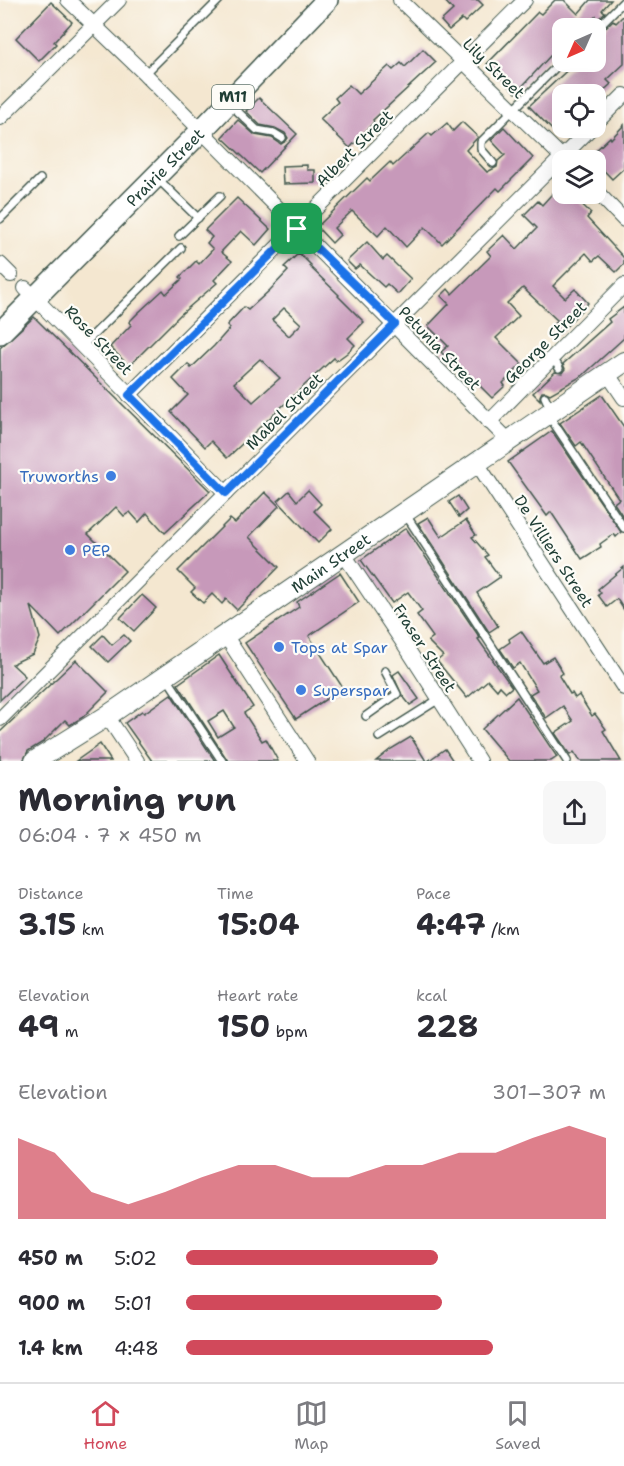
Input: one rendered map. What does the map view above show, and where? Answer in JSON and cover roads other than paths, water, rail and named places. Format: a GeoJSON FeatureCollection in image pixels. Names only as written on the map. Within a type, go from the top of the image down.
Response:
{"type":"FeatureCollection","features":[{"type":"Feature","properties":{"kind":"main road","name":"Prairie Street"},"geometry":{"type":"LineString","coordinates":[[0,333],[23,287],[155,176],[195,127],[312,0]]}},
{"type":"Feature","properties":{"kind":"main road","name":"Prairie Street"},"geometry":{"type":"LineString","coordinates":[[0,312],[23,287],[195,127],[228,102],[327,0]]}},
{"type":"Feature","properties":{"kind":"main road","name":"Main Street"},"geometry":{"type":"LineString","coordinates":[[44,759],[477,463],[548,407],[624,362]]}},
{"type":"Feature","properties":{"kind":"street","name":"Petunia Street"},"geometry":{"type":"LineString","coordinates":[[68,0],[145,74],[195,127],[395,324],[508,440]]}},
{"type":"Feature","properties":{"kind":"street"},"geometry":{"type":"LineString","coordinates":[[0,118],[119,0]]}},
{"type":"Feature","properties":{"kind":"street","name":"Lily Street"},"geometry":{"type":"LineString","coordinates":[[400,0],[554,150]]}},
{"type":"Feature","properties":{"kind":"street","name":"Albert Street"},"geometry":{"type":"LineString","coordinates":[[129,395],[525,0]]}},
{"type":"Feature","properties":{"kind":"street"},"geometry":{"type":"LineString","coordinates":[[606,113],[624,95]]}},
{"type":"Feature","properties":{"kind":"street","name":"Mabel Street"},"geometry":{"type":"LineString","coordinates":[[571,150],[582,138]]}},
{"type":"Feature","properties":{"kind":"street","name":"Mabel Street"},"geometry":{"type":"LineString","coordinates":[[0,718],[552,170]]}},
{"type":"Feature","properties":{"kind":"street"},"geometry":{"type":"LineString","coordinates":[[606,201],[624,220]]}},
{"type":"Feature","properties":{"kind":"street","name":"Rose Street"},"geometry":{"type":"LineString","coordinates":[[0,264],[226,493]]}},
{"type":"Feature","properties":{"kind":"street","name":"George Street"},"geometry":{"type":"LineString","coordinates":[[489,422],[556,363],[624,285]]}},
{"type":"Feature","properties":{"kind":"street"},"geometry":{"type":"LineString","coordinates":[[608,373],[624,398]]}},
{"type":"Feature","properties":{"kind":"street","name":"De Villiers Street"},"geometry":{"type":"LineString","coordinates":[[477,463],[624,688]]}},
{"type":"Feature","properties":{"kind":"street","name":"Fraser Street"},"geometry":{"type":"LineString","coordinates":[[343,553],[480,761]]}},
{"type":"Feature","properties":{"kind":"street"},"geometry":{"type":"LineString","coordinates":[[225,635],[307,761]]}},
{"type":"Feature","properties":{"kind":"street"},"geometry":{"type":"LineString","coordinates":[[107,716],[137,761]]}},
{"type":"Feature","properties":{"kind":"lane"},"geometry":{"type":"LineString","coordinates":[[145,74],[219,0]]}},
{"type":"Feature","properties":{"kind":"lane"},"geometry":{"type":"LineString","coordinates":[[606,19],[624,1]]}},
{"type":"Feature","properties":{"kind":"lane"},"geometry":{"type":"LineString","coordinates":[[493,163],[481,149],[481,142],[552,72]]}},
{"type":"Feature","properties":{"kind":"lane"},"geometry":{"type":"LineString","coordinates":[[228,102],[257,130],[274,133],[282,138]]}},
{"type":"Feature","properties":{"kind":"lane"},"geometry":{"type":"LineString","coordinates":[[155,176],[198,218]]}},
{"type":"Feature","properties":{"kind":"lane"},"geometry":{"type":"LineString","coordinates":[[0,219],[40,179]]}},
{"type":"Feature","properties":{"kind":"lane"},"geometry":{"type":"LineString","coordinates":[[179,236],[220,196]]}},
{"type":"Feature","properties":{"kind":"lane"},"geometry":{"type":"LineString","coordinates":[[82,346],[181,248]]}},
{"type":"Feature","properties":{"kind":"lane"},"geometry":{"type":"LineString","coordinates":[[548,407],[624,528]]}},
{"type":"Feature","properties":{"kind":"lane"},"geometry":{"type":"LineString","coordinates":[[404,511],[567,761]]}},
{"type":"Feature","properties":{"kind":"lane"},"geometry":{"type":"LineString","coordinates":[[366,716],[397,694],[385,670]]}},
{"type":"Feature","properties":{"kind":"lane"},"geometry":{"type":"LineString","coordinates":[[166,675],[222,761]]}},
{"type":"Feature","properties":{"kind":"lane"},"geometry":{"type":"LineString","coordinates":[[379,737],[439,699]]}},
{"type":"Feature","properties":{"kind":"place","name":"Truworths"},"geometry":{"type":"Point","coordinates":[111,476]}},
{"type":"Feature","properties":{"kind":"place","name":"PEP"},"geometry":{"type":"Point","coordinates":[70,550]}},
{"type":"Feature","properties":{"kind":"place","name":"Tops at Spar"},"geometry":{"type":"Point","coordinates":[279,647]}},
{"type":"Feature","properties":{"kind":"place","name":"Superspar"},"geometry":{"type":"Point","coordinates":[301,690]}}]}
